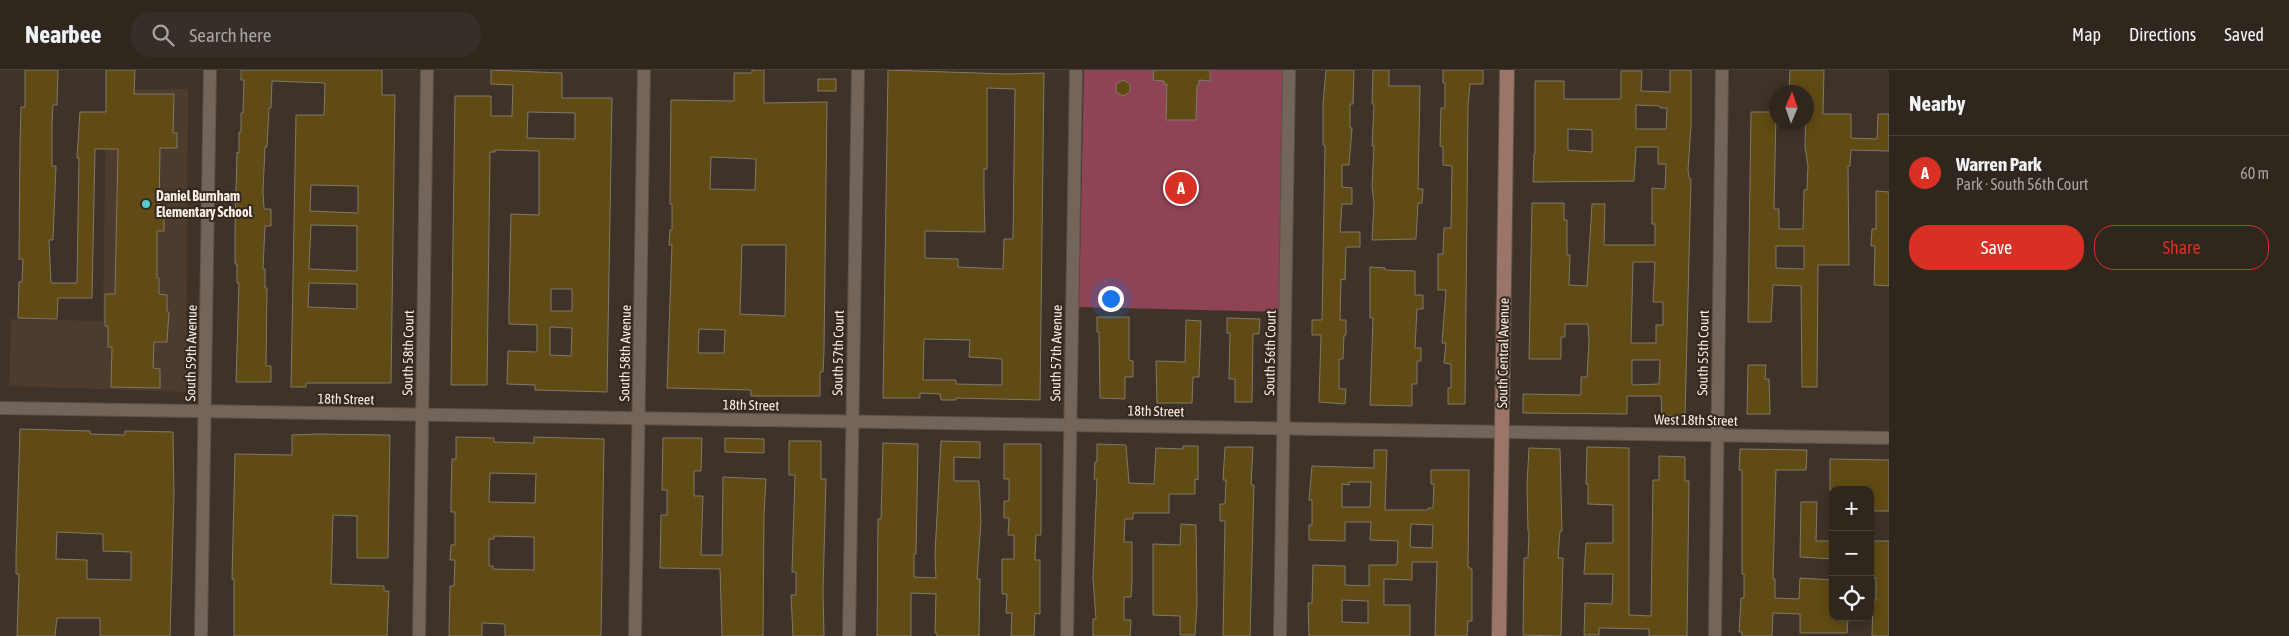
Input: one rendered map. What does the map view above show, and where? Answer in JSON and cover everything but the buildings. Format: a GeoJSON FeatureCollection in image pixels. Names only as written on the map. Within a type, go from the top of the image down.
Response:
{"type":"FeatureCollection","features":[{"type":"Feature","properties":{"kind":"main road","name":"South Central Avenue"},"geometry":{"type":"LineString","coordinates":[[1499,636],[1507,70]]}},
{"type":"Feature","properties":{"kind":"street","name":"South 59th Avenue"},"geometry":{"type":"LineString","coordinates":[[201,636],[210,70]]}},
{"type":"Feature","properties":{"kind":"street","name":"South 58th Court"},"geometry":{"type":"LineString","coordinates":[[419,636],[427,70]]}},
{"type":"Feature","properties":{"kind":"street","name":"South 58th Avenue"},"geometry":{"type":"LineString","coordinates":[[636,636],[644,70]]}},
{"type":"Feature","properties":{"kind":"street","name":"South 57th Court"},"geometry":{"type":"LineString","coordinates":[[849,636],[858,70]]}},
{"type":"Feature","properties":{"kind":"street","name":"South 57th Avenue"},"geometry":{"type":"LineString","coordinates":[[1067,636],[1076,70]]}},
{"type":"Feature","properties":{"kind":"street","name":"South 56th Court"},"geometry":{"type":"LineString","coordinates":[[1280,636],[1289,70]]}},
{"type":"Feature","properties":{"kind":"street","name":"South 55th Court"},"geometry":{"type":"LineString","coordinates":[[1714,636],[1722,70]]}},
{"type":"Feature","properties":{"kind":"street","name":"18th Street"},"geometry":{"type":"LineString","coordinates":[[0,408],[1502,432]]}},
{"type":"Feature","properties":{"kind":"street","name":"West 18th Street"},"geometry":{"type":"LineString","coordinates":[[1502,432],[1889,438]]}},
{"type":"Feature","properties":{"kind":"shaded area"},"geometry":{"type":"Polygon","coordinates":[[[1084,70],[1283,70],[1279,312],[1079,307],[1084,70]]]}},
{"type":"Feature","properties":{"kind":"shaded area","name":"Daniel Burnham Elementary School"},"geometry":{"type":"Polygon","coordinates":[[[106,89],[188,89],[186,392],[9,386],[11,319],[103,321],[106,89]]]}},
{"type":"Feature","properties":{"kind":"place","name":"Warren Park"},"geometry":{"type":"Point","coordinates":[1181,188]}},
{"type":"Feature","properties":{"kind":"place","name":"Daniel Burnham Elementary School"},"geometry":{"type":"Point","coordinates":[146,204]}}]}
